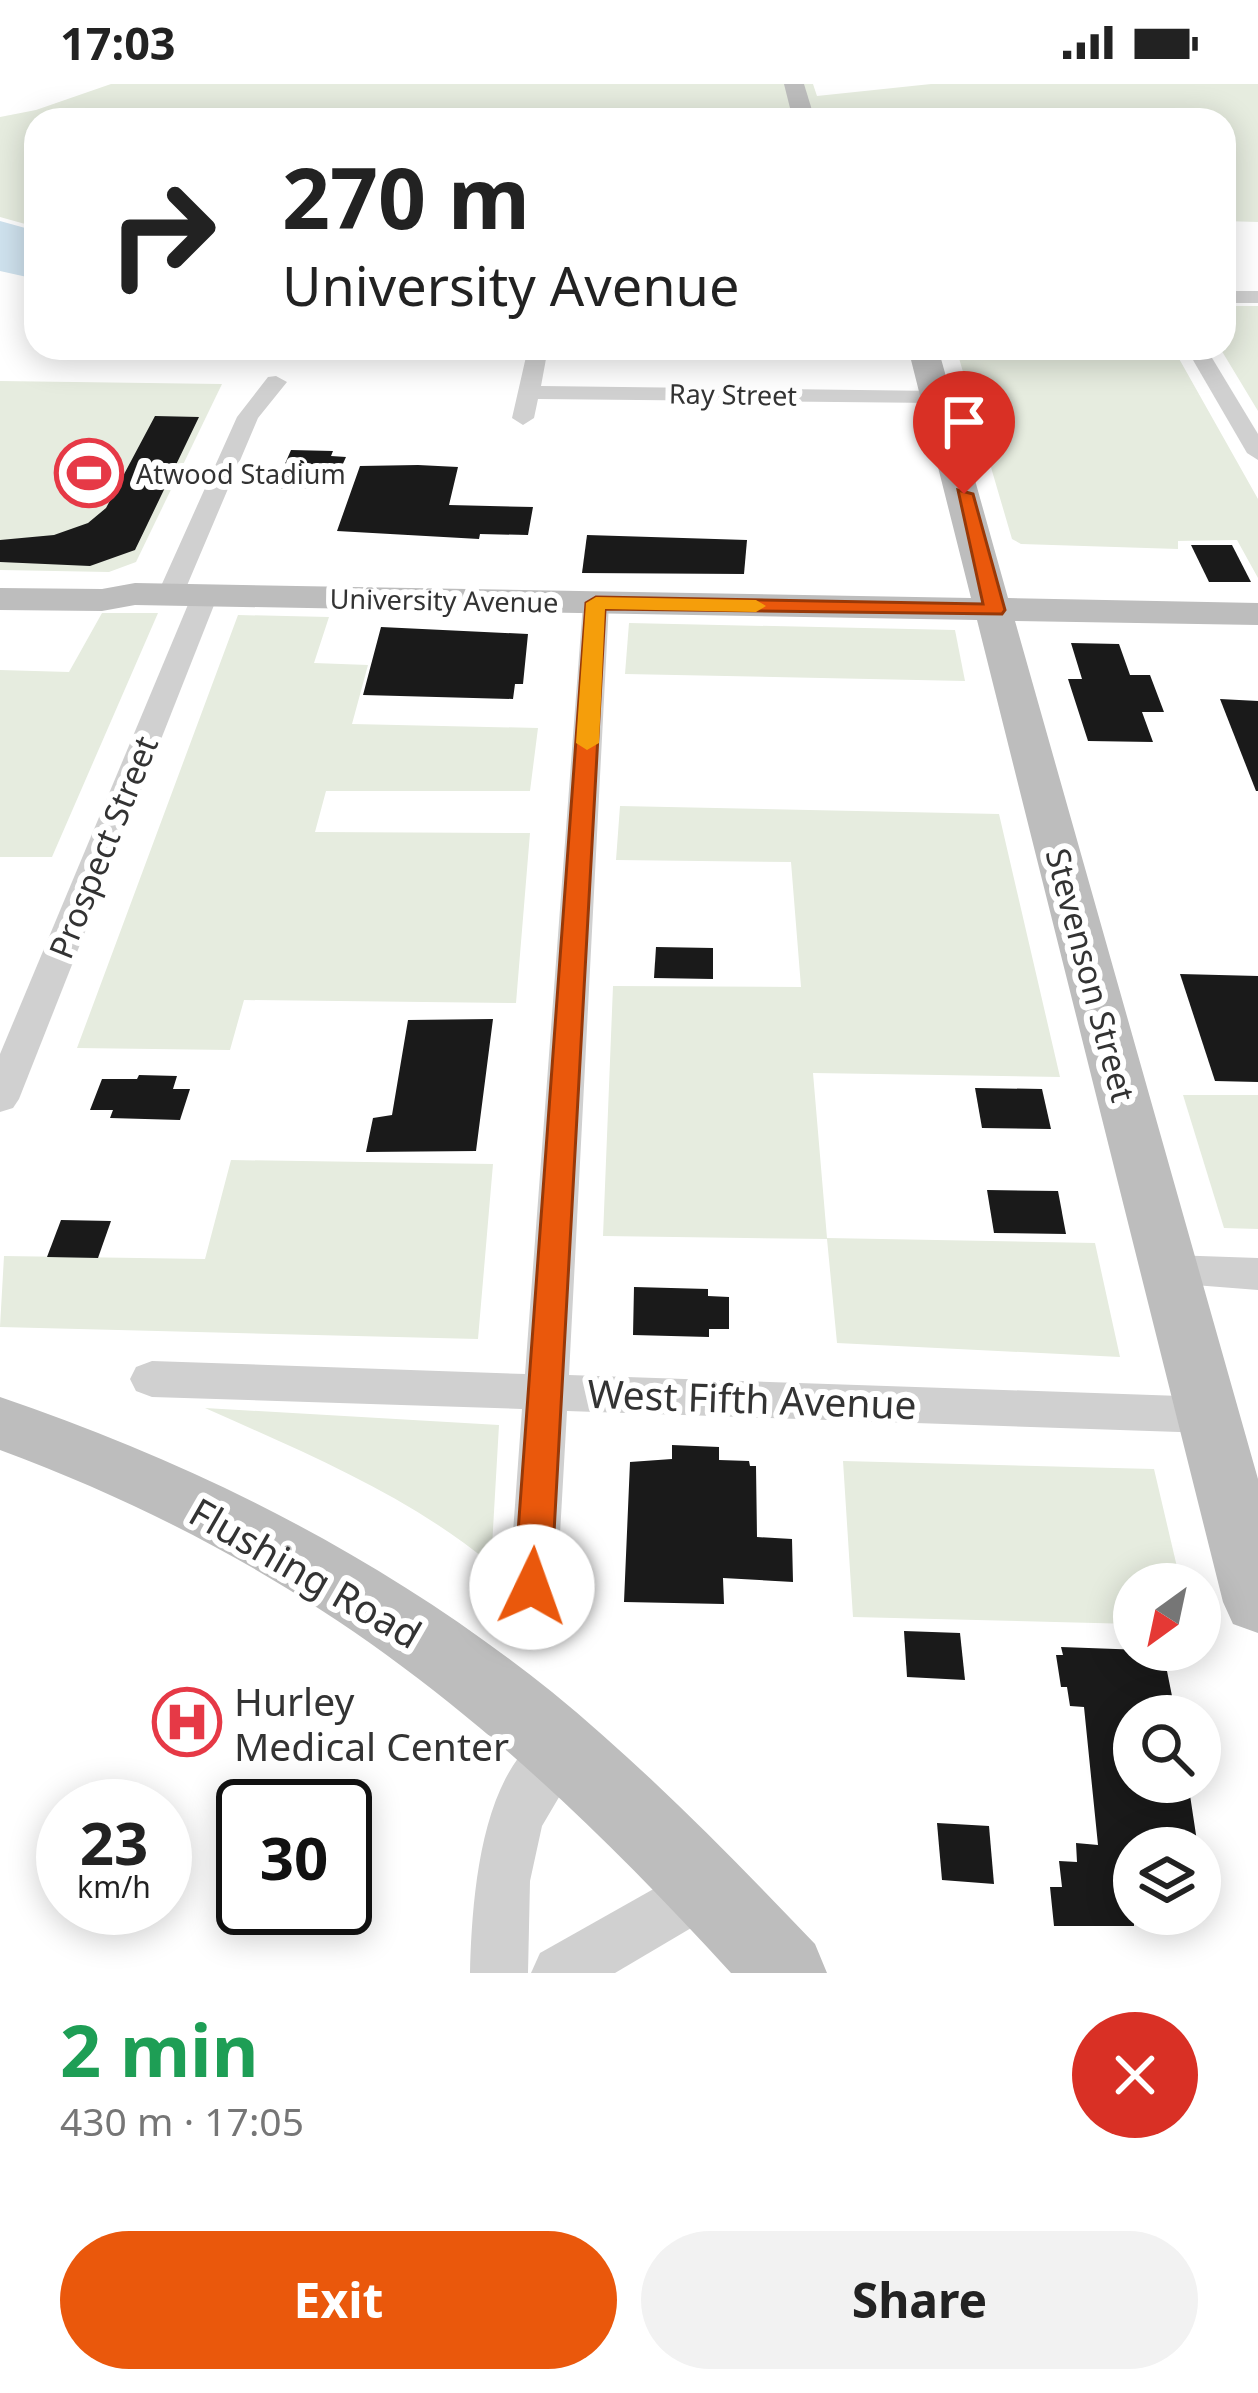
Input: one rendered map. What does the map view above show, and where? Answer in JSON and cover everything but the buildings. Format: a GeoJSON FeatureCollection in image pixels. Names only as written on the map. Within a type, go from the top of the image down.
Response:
{"type":"FeatureCollection","features":[{"type":"Feature","properties":{"kind":"street"},"geometry":{"type":"LineString","coordinates":[[523,418],[536,360]]}},
{"type":"Feature","properties":{"kind":"street","name":"Stevenson Street"},"geometry":{"type":"LineString","coordinates":[[926,360],[1258,1602]]}},
{"type":"Feature","properties":{"kind":"street"},"geometry":{"type":"LineString","coordinates":[[1203,360],[1258,453]]}},
{"type":"Feature","properties":{"kind":"street","name":"Prospect Street"},"geometry":{"type":"LineString","coordinates":[[0,1099],[170,595],[248,417],[276,382]]}},
{"type":"Feature","properties":{"kind":"street","name":"Ray Street"},"geometry":{"type":"LineString","coordinates":[[529,392],[937,397]]}},
{"type":"Feature","properties":{"kind":"street","name":"University Avenue"},"geometry":{"type":"LineString","coordinates":[[0,585],[112,587],[170,595]]}},
{"type":"Feature","properties":{"kind":"street","name":"University Avenue"},"geometry":{"type":"LineString","coordinates":[[0,599],[95,601],[170,595],[1258,614]]}},
{"type":"Feature","properties":{"kind":"street"},"geometry":{"type":"LineString","coordinates":[[532,1587],[596,603]]}},
{"type":"Feature","properties":{"kind":"street"},"geometry":{"type":"LineString","coordinates":[[1171,1271],[1258,1274]]}},
{"type":"Feature","properties":{"kind":"street","name":"West Fifth Avenue"},"geometry":{"type":"LineString","coordinates":[[152,1379],[1209,1415]]}},
{"type":"Feature","properties":{"kind":"street","name":"Flushing Road"},"geometry":{"type":"LineString","coordinates":[[0,1424],[173,1495],[334,1578],[459,1664],[562,1748],[786,1973]]}},
{"type":"Feature","properties":{"kind":"street"},"geometry":{"type":"LineString","coordinates":[[499,1973],[500,1900],[516,1814],[534,1780],[562,1748]]}},
{"type":"Feature","properties":{"kind":"street"},"geometry":{"type":"LineString","coordinates":[[560,1973],[705,1888]]}},
{"type":"Feature","properties":{"kind":"shaded area"},"geometry":{"type":"Polygon","coordinates":[[[111,84],[813,84],[817,96],[931,84],[1258,84],[1258,222],[1236,221],[1236,108],[42,108],[111,84]]]}},
{"type":"Feature","properties":{"kind":"shaded area"},"geometry":{"type":"Polygon","coordinates":[[[24,112],[24,224],[0,217],[0,117],[24,112]]]}},
{"type":"Feature","properties":{"kind":"shaded area"},"geometry":{"type":"Polygon","coordinates":[[[1236,306],[1258,306],[1258,411],[1227,360],[1236,360],[1236,306]]]}},
{"type":"Feature","properties":{"kind":"shaded area"},"geometry":{"type":"Polygon","coordinates":[[[960,360],[1180,360],[1258,499],[1258,578],[1237,540],[1178,541],[1178,549],[1021,544],[1012,539],[960,360]]]}},
{"type":"Feature","properties":{"kind":"shaded area","name":"Atwood Stadium"},"geometry":{"type":"Polygon","coordinates":[[[0,381],[222,384],[136,562],[109,572],[0,570],[0,381]]]}},
{"type":"Feature","properties":{"kind":"shaded area"},"geometry":{"type":"Polygon","coordinates":[[[102,613],[158,613],[52,857],[0,857],[0,670],[69,672],[102,613]]]}},
{"type":"Feature","properties":{"kind":"shaded area"},"geometry":{"type":"Polygon","coordinates":[[[238,615],[329,617],[314,663],[368,665],[352,724],[538,728],[530,791],[326,791],[315,832],[530,833],[516,1003],[244,1000],[230,1050],[77,1048],[238,615]]]}},
{"type":"Feature","properties":{"kind":"shaded area"},"geometry":{"type":"Polygon","coordinates":[[[629,623],[955,630],[965,681],[625,674],[629,623]]]}},
{"type":"Feature","properties":{"kind":"shaded area"},"geometry":{"type":"Polygon","coordinates":[[[620,806],[999,814],[1060,1077],[813,1073],[827,1238],[1095,1243],[1120,1357],[837,1343],[827,1239],[603,1236],[613,986],[801,987],[791,862],[616,860],[620,806]]]}},
{"type":"Feature","properties":{"kind":"shaded area"},"geometry":{"type":"Polygon","coordinates":[[[1183,1095],[1258,1095],[1258,1229],[1224,1228],[1183,1095]]]}},
{"type":"Feature","properties":{"kind":"shaded area"},"geometry":{"type":"Polygon","coordinates":[[[231,1160],[493,1164],[478,1339],[0,1327],[4,1256],[205,1259],[231,1160]]]}},
{"type":"Feature","properties":{"kind":"shaded area"},"geometry":{"type":"Polygon","coordinates":[[[205,1408],[499,1425],[491,1564],[390,1496],[205,1408]]]}},
{"type":"Feature","properties":{"kind":"shaded area"},"geometry":{"type":"Polygon","coordinates":[[[843,1461],[1154,1469],[1176,1563],[1113,1563],[1113,1623],[853,1617],[843,1461]]]}},
{"type":"Feature","properties":{"kind":"water"},"geometry":{"type":"Polygon","coordinates":[[[0,221],[24,228],[24,276],[0,271],[0,221]]]}},
{"type":"Feature","properties":{"kind":"slow traffic"},"geometry":{"type":"LineString","coordinates":[[587,743],[596,603],[756,606]]}},
{"type":"Feature","properties":{"kind":"place","name":"Atwood Stadium"},"geometry":{"type":"Point","coordinates":[89,473]}},
{"type":"Feature","properties":{"kind":"place","name":"Hurley Medical Center"},"geometry":{"type":"Point","coordinates":[187,1722]}},
{"type":"Feature","properties":{"kind":"route"},"geometry":{"type":"LineString","coordinates":[[532,1587],[596,603],[995,610],[964,494]]}}]}
